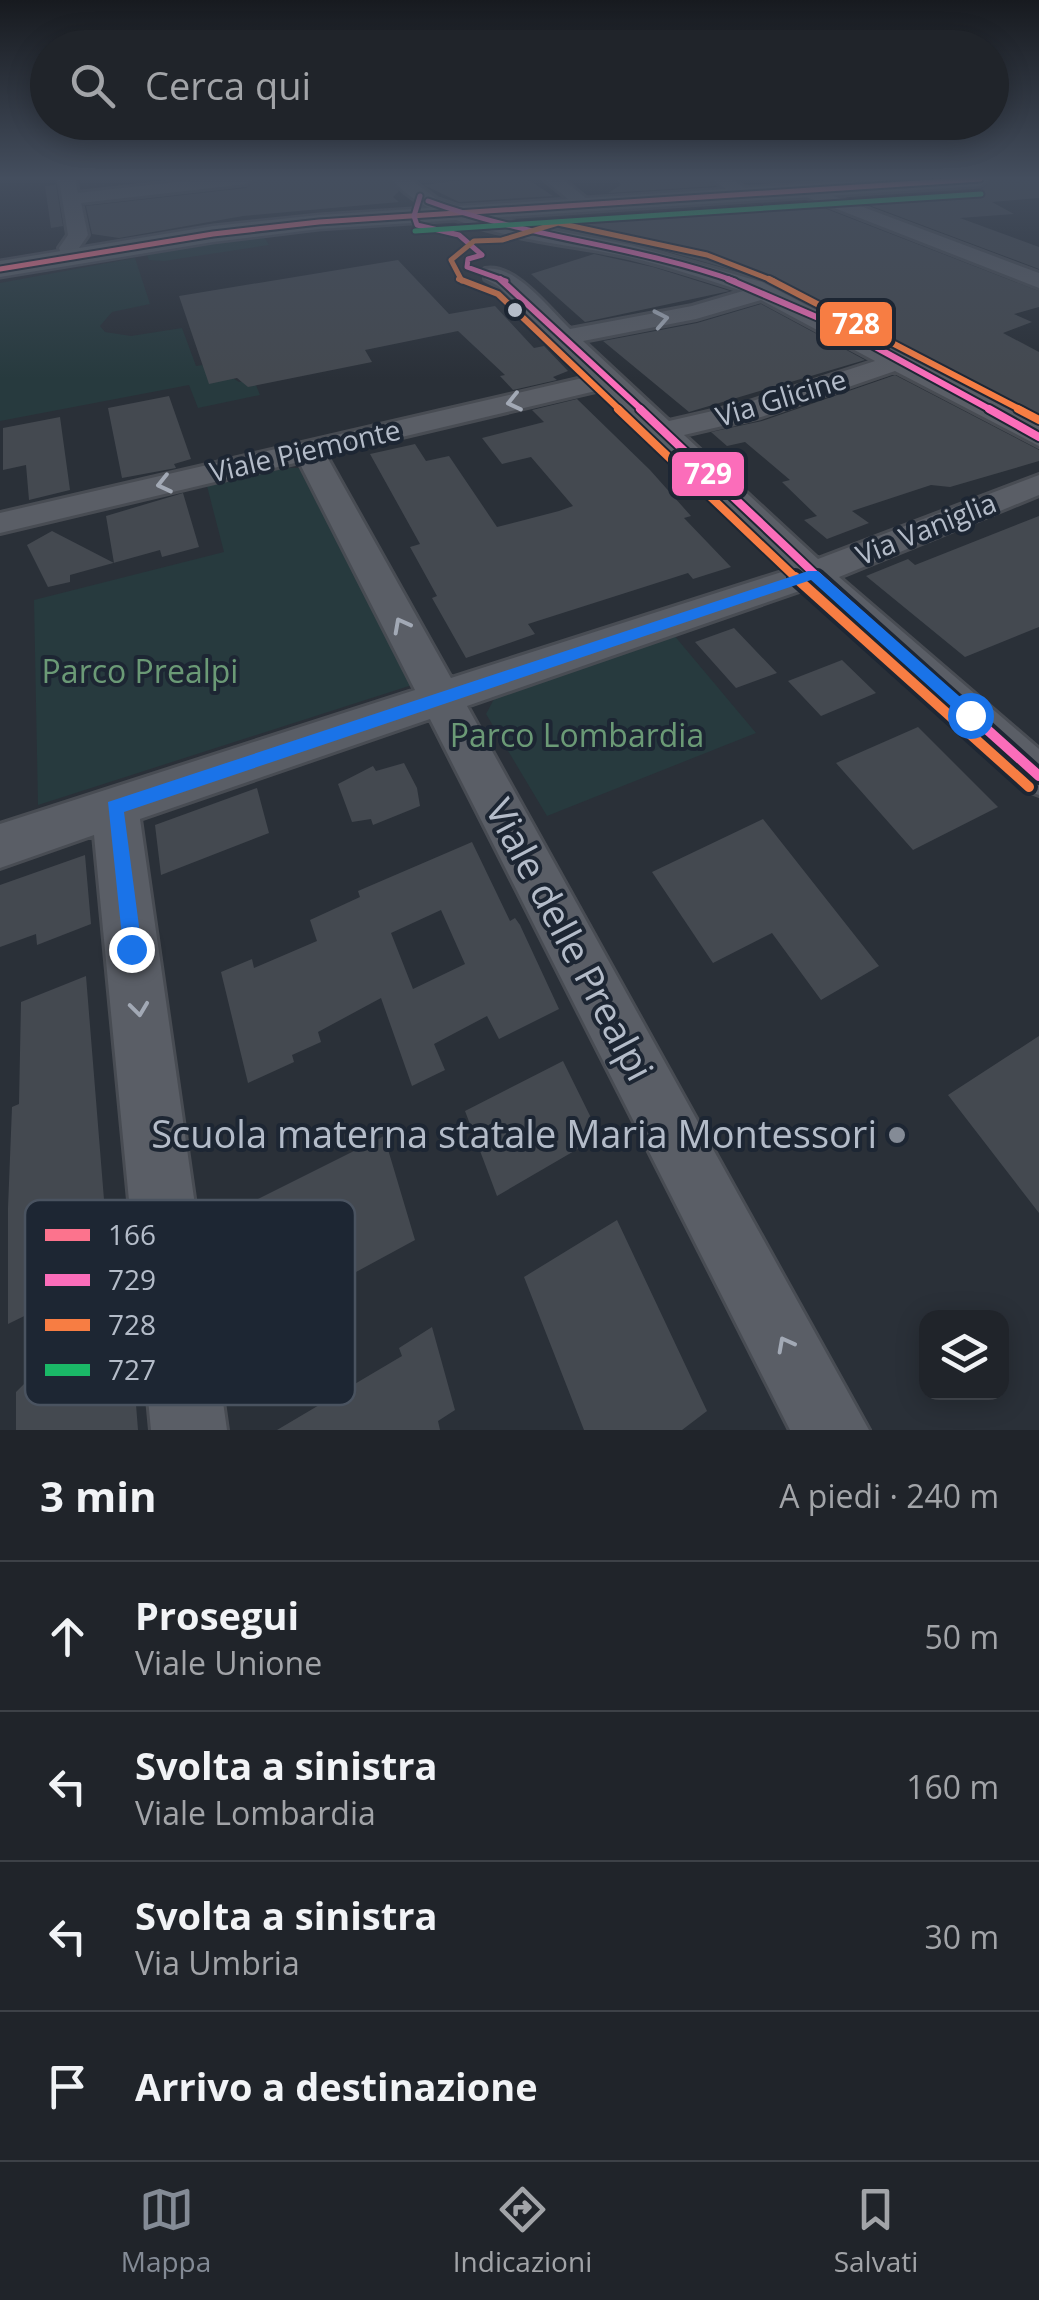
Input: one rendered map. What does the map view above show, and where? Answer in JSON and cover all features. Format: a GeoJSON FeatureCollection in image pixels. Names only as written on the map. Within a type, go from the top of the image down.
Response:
{"type":"FeatureCollection","features":[{"type":"Feature","properties":{"kind":"main road"},"geometry":{"type":"LineString","coordinates":[[0,269],[102,246]]}},
{"type":"Feature","properties":{"kind":"street"},"geometry":{"type":"LineString","coordinates":[[473,246],[813,574],[1039,776]]}},
{"type":"Feature","properties":{"kind":"street"},"geometry":{"type":"LineString","coordinates":[[493,261],[538,246]]}},
{"type":"Feature","properties":{"kind":"street"},"geometry":{"type":"LineString","coordinates":[[529,256],[546,246]]}},
{"type":"Feature","properties":{"kind":"street"},"geometry":{"type":"LineString","coordinates":[[587,246],[676,262],[763,292],[1039,437]]}},
{"type":"Feature","properties":{"kind":"street"},"geometry":{"type":"LineString","coordinates":[[948,246],[1038,281]]}},
{"type":"Feature","properties":{"kind":"street"},"geometry":{"type":"LineString","coordinates":[[566,338],[696,312],[763,292]]}},
{"type":"Feature","properties":{"kind":"street","name":"Via Glicine"},"geometry":{"type":"LineString","coordinates":[[663,431],[752,411],[898,362]]}},
{"type":"Feature","properties":{"kind":"street","name":"Viale Piemonte"},"geometry":{"type":"LineString","coordinates":[[0,522],[610,380]]}},
{"type":"Feature","properties":{"kind":"street","name":"Viale delle Prealpi"},"geometry":{"type":"LineString","coordinates":[[308,450],[830,1430]]}},
{"type":"Feature","properties":{"kind":"street","name":"Via Vaniglia"},"geometry":{"type":"LineString","coordinates":[[0,846],[813,574],[1039,484]]}},
{"type":"Feature","properties":{"kind":"street"},"geometry":{"type":"LineString","coordinates":[[114,808],[161,1200]]}},
{"type":"Feature","properties":{"kind":"street"},"geometry":{"type":"LineString","coordinates":[[186,1405],[189,1430]]}},
{"type":"Feature","properties":{"kind":"green space"},"geometry":{"type":"Polygon","coordinates":[[[189,246],[264,246],[164,261],[149,260],[146,252],[189,246]]]}},
{"type":"Feature","properties":{"kind":"green space"},"geometry":{"type":"Polygon","coordinates":[[[135,258],[150,304],[112,312],[100,326],[105,332],[131,336],[182,328],[196,366],[211,364],[239,382],[246,381],[248,387],[256,385],[260,395],[198,408],[189,385],[0,421],[0,283],[135,258]]]}},
{"type":"Feature","properties":{"kind":"green space","name":"Parco Prealpi"},"geometry":{"type":"Polygon","coordinates":[[[299,468],[412,685],[38,805],[34,600],[224,552],[207,486],[299,468]]]}},
{"type":"Feature","properties":{"kind":"green space","name":"Parco Lombardia"},"geometry":{"type":"Polygon","coordinates":[[[673,634],[756,733],[547,816],[486,714],[494,699],[673,634]]]}},
{"type":"Feature","properties":{"kind":"building"},"geometry":{"type":"Polygon","coordinates":[[[647,246],[922,246],[1039,291],[1039,307],[1014,314],[1032,322],[1003,333],[1039,352],[1039,421],[764,279],[647,246]]]}},
{"type":"Feature","properties":{"kind":"building"},"geometry":{"type":"Polygon","coordinates":[[[977,246],[1039,247],[1039,269],[977,246]]]}},
{"type":"Feature","properties":{"kind":"building"},"geometry":{"type":"Polygon","coordinates":[[[594,254],[730,291],[585,322],[531,274],[594,254]]]}},
{"type":"Feature","properties":{"kind":"building"},"geometry":{"type":"Polygon","coordinates":[[[398,260],[449,314],[495,306],[534,348],[544,346],[568,371],[553,377],[557,380],[513,390],[500,376],[505,375],[458,331],[365,350],[372,362],[248,387],[237,378],[209,384],[179,296],[398,260]]]}},
{"type":"Feature","properties":{"kind":"building"},"geometry":{"type":"Polygon","coordinates":[[[761,304],[865,360],[689,412],[603,341],[697,323],[761,304]]]}},
{"type":"Feature","properties":{"kind":"building"},"geometry":{"type":"Polygon","coordinates":[[[895,375],[1039,450],[1039,461],[950,487],[931,485],[852,511],[869,523],[827,539],[804,520],[817,516],[782,482],[790,480],[745,442],[727,446],[711,432],[762,421],[895,375]]]}},
{"type":"Feature","properties":{"kind":"building"},"geometry":{"type":"Polygon","coordinates":[[[169,396],[191,459],[174,464],[176,468],[122,478],[108,408],[169,396]]]}},
{"type":"Feature","properties":{"kind":"building"},"geometry":{"type":"Polygon","coordinates":[[[577,399],[650,470],[691,516],[684,518],[731,567],[693,579],[688,573],[528,624],[535,634],[466,658],[432,598],[437,596],[410,547],[420,544],[370,454],[415,444],[426,461],[449,456],[497,527],[559,511],[573,506],[531,457],[502,464],[482,438],[544,422],[532,410],[577,399]]]}},
{"type":"Feature","properties":{"kind":"building"},"geometry":{"type":"Polygon","coordinates":[[[60,417],[70,490],[29,500],[26,465],[3,470],[3,428],[60,417]]]}},
{"type":"Feature","properties":{"kind":"building"},"geometry":{"type":"Polygon","coordinates":[[[183,493],[199,547],[162,557],[160,550],[114,563],[106,516],[183,493]]]}},
{"type":"Feature","properties":{"kind":"building"},"geometry":{"type":"Polygon","coordinates":[[[1039,516],[1039,627],[965,657],[866,576],[908,559],[915,565],[1039,516]]]}},
{"type":"Feature","properties":{"kind":"building"},"geometry":{"type":"Polygon","coordinates":[[[52,531],[114,563],[70,575],[70,582],[48,587],[27,545],[52,531]]]}},
{"type":"Feature","properties":{"kind":"building"},"geometry":{"type":"Polygon","coordinates":[[[734,628],[777,673],[736,688],[695,642],[734,628]]]}},
{"type":"Feature","properties":{"kind":"building"},"geometry":{"type":"Polygon","coordinates":[[[842,660],[876,693],[821,716],[788,681],[842,660]]]}},
{"type":"Feature","properties":{"kind":"building"},"geometry":{"type":"Polygon","coordinates":[[[918,727],[998,807],[913,850],[836,763],[918,727]]]}},
{"type":"Feature","properties":{"kind":"building"},"geometry":{"type":"Polygon","coordinates":[[[404,763],[417,788],[420,806],[373,825],[371,819],[352,822],[338,784],[373,766],[376,771],[404,763]]]}},
{"type":"Feature","properties":{"kind":"building"},"geometry":{"type":"Polygon","coordinates":[[[257,788],[269,833],[161,875],[155,825],[257,788]]]}},
{"type":"Feature","properties":{"kind":"building"},"geometry":{"type":"Polygon","coordinates":[[[763,819],[879,966],[821,1000],[772,933],[713,963],[652,872],[763,819]]]}},
{"type":"Feature","properties":{"kind":"building"},"geometry":{"type":"Polygon","coordinates":[[[472,842],[510,921],[515,918],[520,925],[559,1009],[499,1039],[487,1016],[434,1044],[445,1070],[412,1086],[381,998],[318,1032],[321,1042],[292,1055],[294,1062],[248,1083],[221,972],[252,959],[254,968],[317,941],[310,920],[360,897],[358,891],[472,842]],[[441,910],[391,933],[413,989],[465,964],[441,910]]]}},
{"type":"Feature","properties":{"kind":"building"},"geometry":{"type":"Polygon","coordinates":[[[85,855],[91,924],[37,945],[36,934],[0,947],[0,885],[85,855]]]}},
{"type":"Feature","properties":{"kind":"building"},"geometry":{"type":"Polygon","coordinates":[[[86,976],[104,1200],[25,1200],[25,1316],[8,1324],[12,1107],[19,1104],[21,1002],[86,976]]]}},
{"type":"Feature","properties":{"kind":"building"},"geometry":{"type":"Polygon","coordinates":[[[1039,1036],[1039,1213],[948,1095],[1039,1036]]]}},
{"type":"Feature","properties":{"kind":"building"},"geometry":{"type":"Polygon","coordinates":[[[563,1061],[600,1136],[497,1196],[465,1111],[563,1061]]]}},
{"type":"Feature","properties":{"kind":"building"},"geometry":{"type":"Polygon","coordinates":[[[384,1136],[415,1240],[355,1273],[355,1200],[256,1200],[384,1136]]]}},
{"type":"Feature","properties":{"kind":"building"},"geometry":{"type":"Polygon","coordinates":[[[617,1220],[707,1411],[682,1430],[584,1430],[524,1277],[617,1220]]]}},
{"type":"Feature","properties":{"kind":"building"},"geometry":{"type":"Polygon","coordinates":[[[432,1327],[455,1410],[438,1421],[440,1430],[277,1430],[319,1405],[355,1405],[355,1384],[402,1356],[399,1348],[432,1327]]]}},
{"type":"Feature","properties":{"kind":"building"},"geometry":{"type":"Polygon","coordinates":[[[25,1383],[25,1405],[136,1405],[138,1430],[16,1430],[16,1392],[25,1383]]]}},
{"type":"Feature","properties":{"kind":"transit line","name":"166"},"geometry":{"type":"LineString","coordinates":[[0,269],[142,246]]}},
{"type":"Feature","properties":{"kind":"transit line","name":"728"},"geometry":{"type":"LineString","coordinates":[[468,246],[451,260],[461,280],[498,294],[786,569],[1029,787]]}},
{"type":"Feature","properties":{"kind":"transit line","name":"729"},"geometry":{"type":"LineString","coordinates":[[471,246],[482,255],[468,259],[467,267],[506,281],[796,558],[1039,776]]}},
{"type":"Feature","properties":{"kind":"transit line","name":"729"},"geometry":{"type":"LineString","coordinates":[[601,246],[707,271],[793,305],[877,346],[1039,437]]}},
{"type":"Feature","properties":{"kind":"transit line","name":"728"},"geometry":{"type":"LineString","coordinates":[[664,246],[707,255],[770,279],[1039,420]]}},
{"type":"Feature","properties":{"kind":"place","name":"Scuola materna statale Maria Montessori"},"geometry":{"type":"Point","coordinates":[897,1135]}},
{"type":"Feature","properties":{"kind":"route"},"geometry":{"type":"LineString","coordinates":[[131,949],[114,808],[813,574],[970,715]]}}]}
